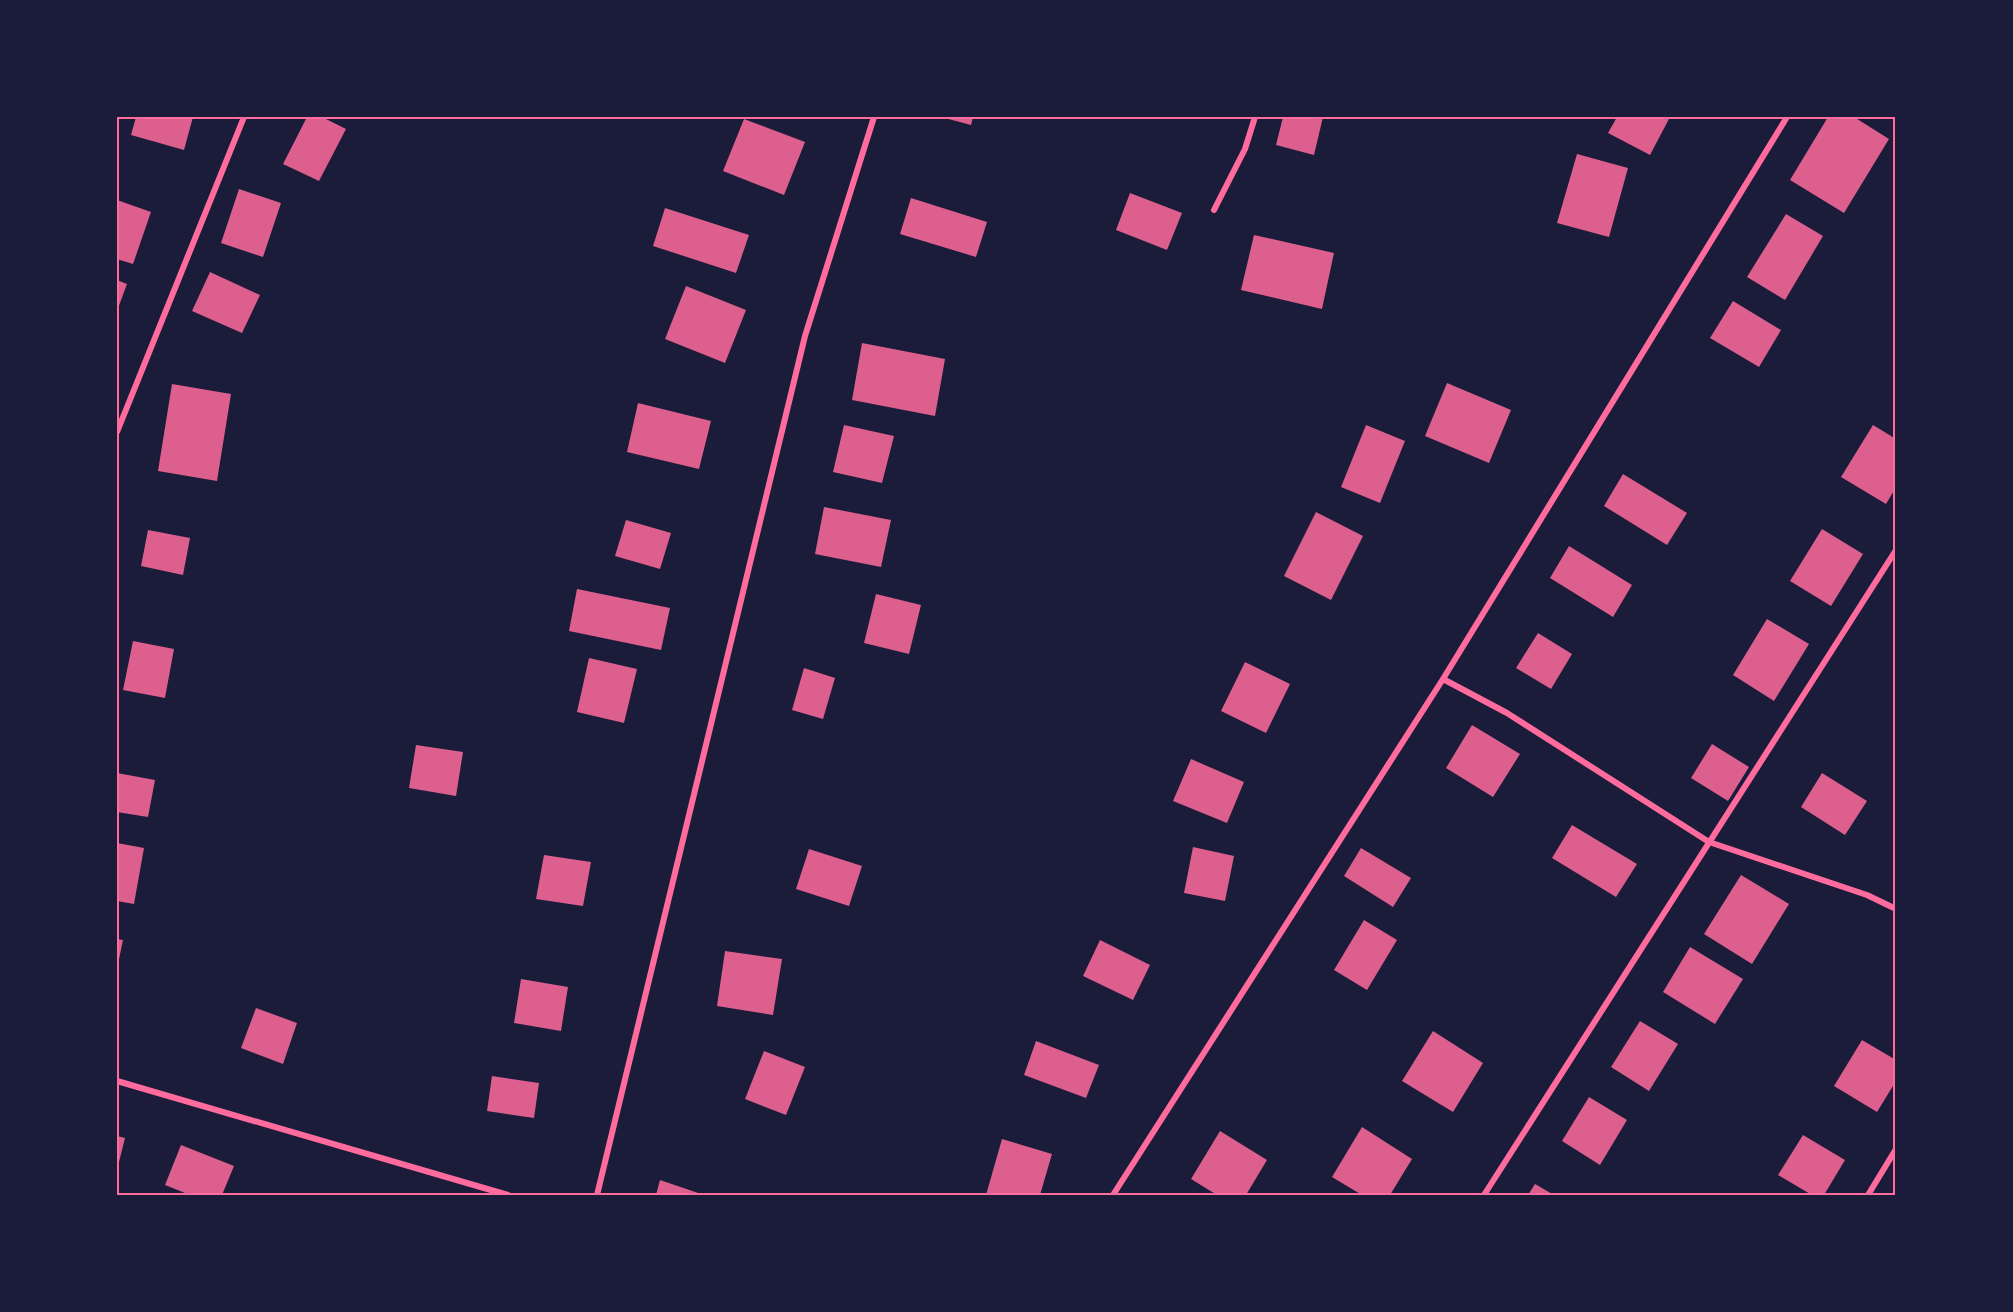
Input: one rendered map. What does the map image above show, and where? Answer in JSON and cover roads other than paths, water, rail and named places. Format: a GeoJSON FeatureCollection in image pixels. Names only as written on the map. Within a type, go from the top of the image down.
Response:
{"type":"FeatureCollection","features":[{"type":"Feature","properties":{"kind":"street"},"geometry":{"type":"LineString","coordinates":[[117,432],[244,117]]}},
{"type":"Feature","properties":{"kind":"street"},"geometry":{"type":"LineString","coordinates":[[597,1195],[805,336],[874,117]]}},
{"type":"Feature","properties":{"kind":"street"},"geometry":{"type":"LineString","coordinates":[[1214,210],[1245,149],[1255,117]]}},
{"type":"Feature","properties":{"kind":"street"},"geometry":{"type":"LineString","coordinates":[[1113,1195],[1443,679],[1787,117]]}},
{"type":"Feature","properties":{"kind":"street"},"geometry":{"type":"LineString","coordinates":[[1484,1195],[1896,550]]}},
{"type":"Feature","properties":{"kind":"street"},"geometry":{"type":"LineString","coordinates":[[1443,679],[1507,712],[1709,842],[1867,895],[1896,909]]}},
{"type":"Feature","properties":{"kind":"street"},"geometry":{"type":"LineString","coordinates":[[117,1081],[508,1195]]}},
{"type":"Feature","properties":{"kind":"street"},"geometry":{"type":"LineString","coordinates":[[1868,1195],[1896,1149]]}}]}
